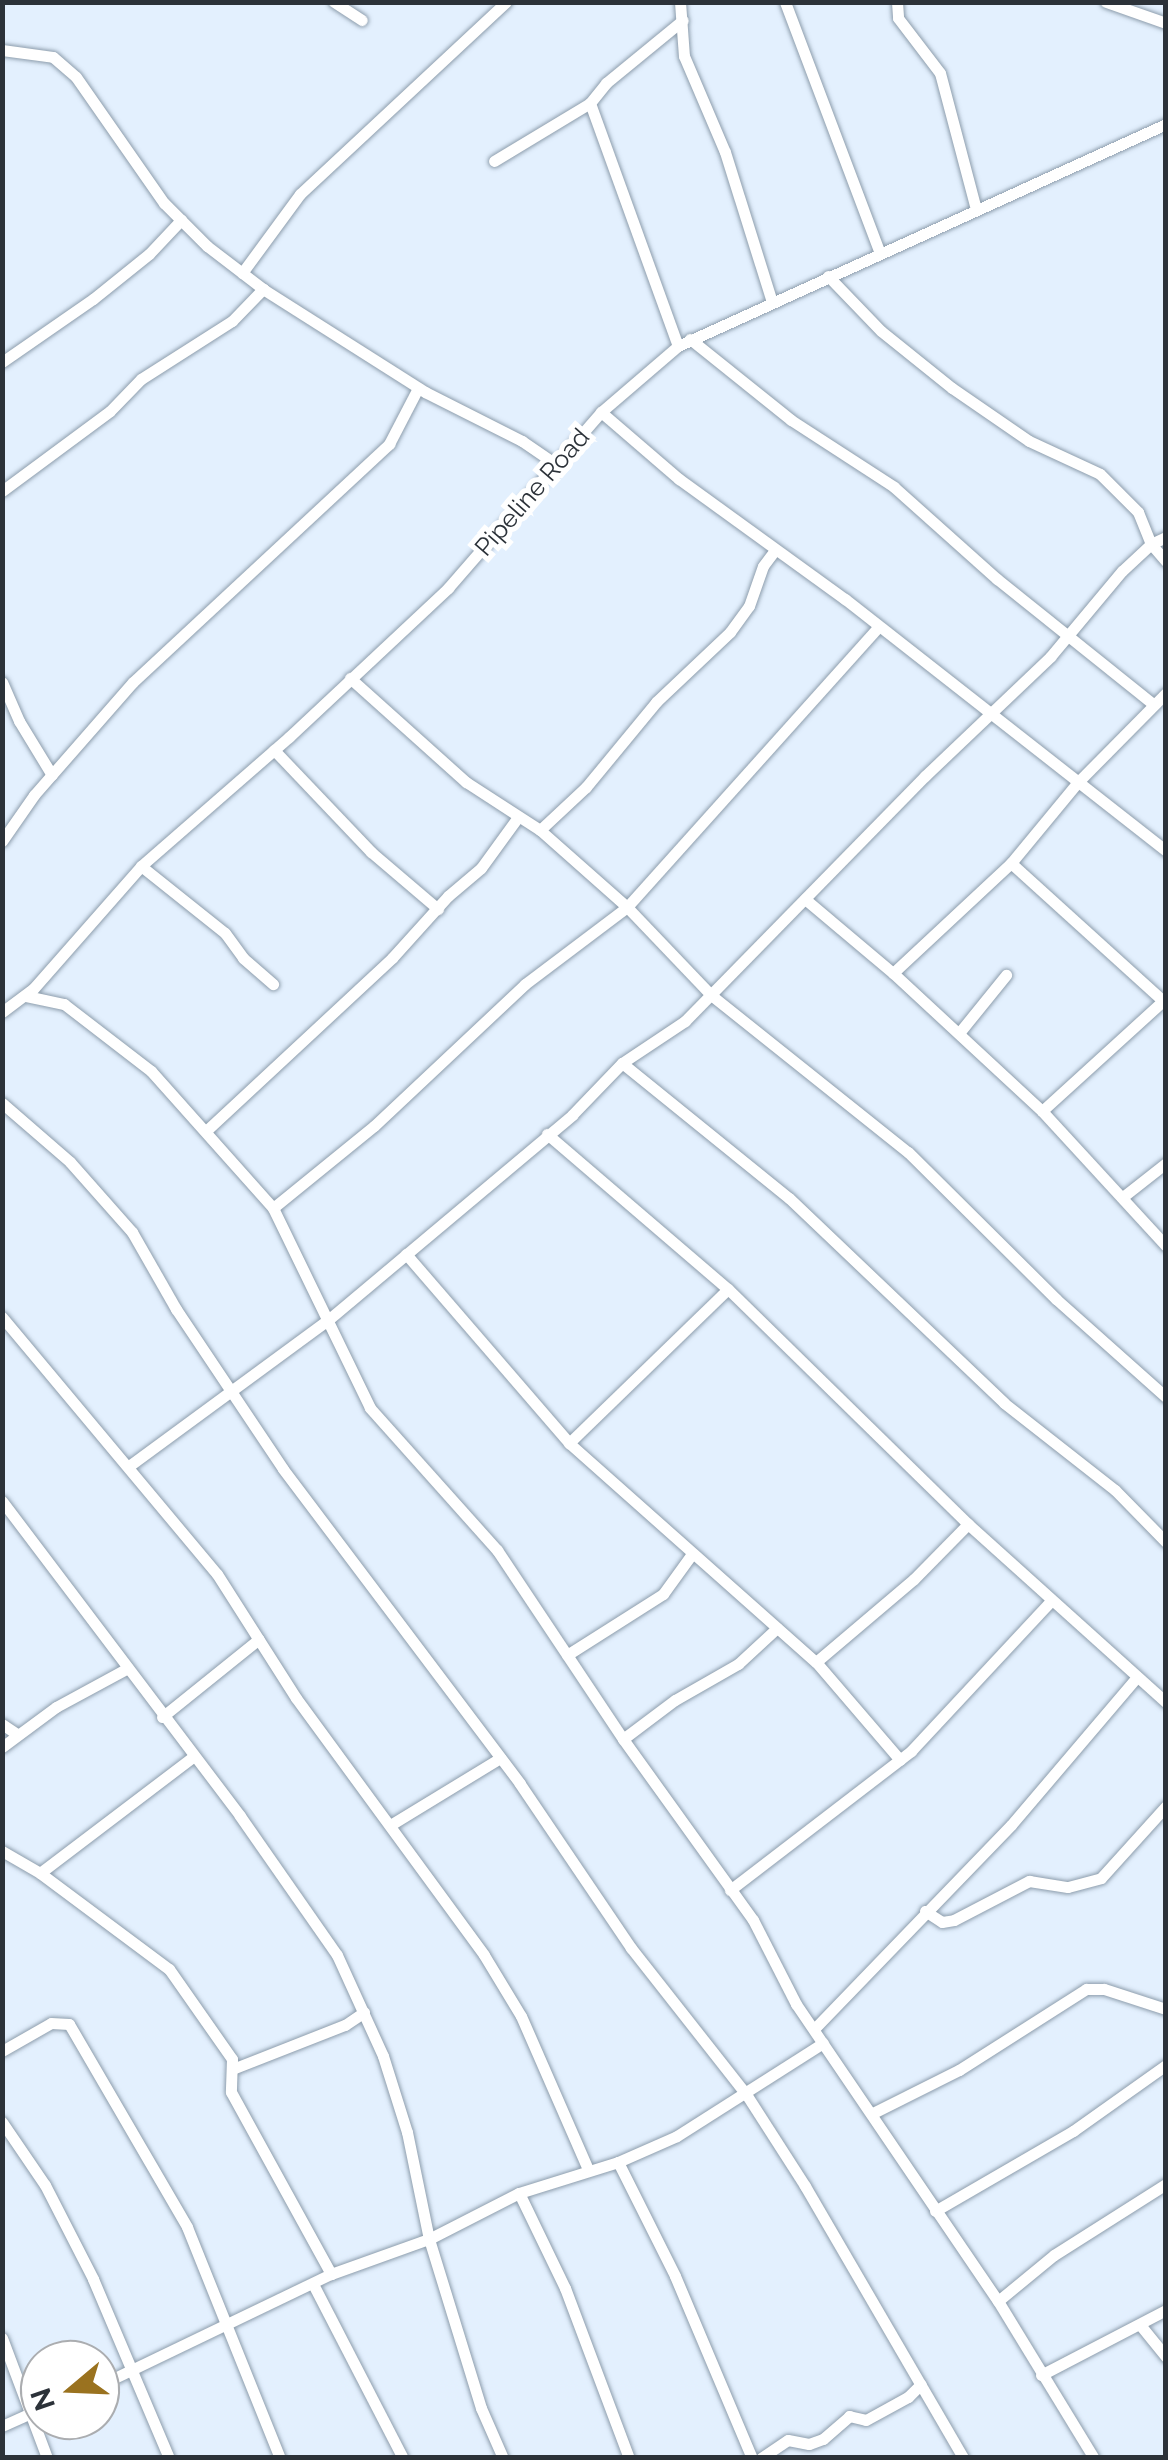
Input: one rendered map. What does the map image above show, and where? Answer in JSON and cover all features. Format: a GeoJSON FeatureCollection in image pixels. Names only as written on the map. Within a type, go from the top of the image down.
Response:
{"type":"FeatureCollection","features":[{"type":"Feature","properties":{"kind":"street"},"geometry":{"type":"LineString","coordinates":[[334,2],[362,20]]}},
{"type":"Feature","properties":{"kind":"street"},"geometry":{"type":"LineString","coordinates":[[242,272],[300,194],[506,2]]}},
{"type":"Feature","properties":{"kind":"street"},"geometry":{"type":"LineString","coordinates":[[680,2],[682,46],[725,152],[772,302]]}},
{"type":"Feature","properties":{"kind":"street"},"geometry":{"type":"LineString","coordinates":[[785,2],[880,254]]}},
{"type":"Feature","properties":{"kind":"street"},"geometry":{"type":"LineString","coordinates":[[896,2],[898,18],[940,73],[976,209]]}},
{"type":"Feature","properties":{"kind":"street"},"geometry":{"type":"LineString","coordinates":[[1106,2],[1166,22]]}},
{"type":"Feature","properties":{"kind":"street"},"geometry":{"type":"LineString","coordinates":[[494,161],[590,103],[606,82],[683,20]]}},
{"type":"Feature","properties":{"kind":"street"},"geometry":{"type":"LineString","coordinates":[[661,35],[682,46]]}},
{"type":"Feature","properties":{"kind":"street"},"geometry":{"type":"LineString","coordinates":[[2,50],[53,57],[76,78],[131,159],[181,220],[263,289],[418,388],[522,441],[558,465]]}},
{"type":"Feature","properties":{"kind":"street"},"geometry":{"type":"LineString","coordinates":[[590,103],[684,342],[894,488],[1067,637],[1160,702],[1078,782],[1011,863],[892,972]]}},
{"type":"Feature","properties":{"kind":"street","name":"Pipeline Road"},"geometry":{"type":"LineString","coordinates":[[2,1012],[26,996],[141,866],[274,750],[448,588],[601,412],[684,342],[1166,124]]}},
{"type":"Feature","properties":{"kind":"street"},"geometry":{"type":"LineString","coordinates":[[2,362],[93,299],[149,254],[181,220]]}},
{"type":"Feature","properties":{"kind":"street"},"geometry":{"type":"LineString","coordinates":[[828,276],[881,331],[952,388],[1029,441],[1100,474],[1138,512],[1151,544],[1166,562]]}},
{"type":"Feature","properties":{"kind":"street"},"geometry":{"type":"LineString","coordinates":[[2,491],[110,411],[142,379],[232,321],[263,289]]}},
{"type":"Feature","properties":{"kind":"street"},"geometry":{"type":"LineString","coordinates":[[2,840],[132,682],[389,444],[418,388]]}},
{"type":"Feature","properties":{"kind":"street"},"geometry":{"type":"LineString","coordinates":[[601,412],[679,480],[879,626],[1166,852]]}},
{"type":"Feature","properties":{"kind":"street"},"geometry":{"type":"LineString","coordinates":[[129,1466],[328,1320],[572,1115],[622,1063],[659,1041],[711,995],[1067,637],[1151,544],[1166,537]]}},
{"type":"Feature","properties":{"kind":"street"},"geometry":{"type":"LineString","coordinates":[[540,830],[586,786],[656,702],[730,632],[750,606],[763,566],[775,550]]}},
{"type":"Feature","properties":{"kind":"street"},"geometry":{"type":"LineString","coordinates":[[274,1208],[374,1126],[525,984],[627,907],[879,626]]}},
{"type":"Feature","properties":{"kind":"street"},"geometry":{"type":"LineString","coordinates":[[350,678],[466,782],[540,830],[627,907],[711,995],[908,1152],[1056,1299],[1166,1397]]}},
{"type":"Feature","properties":{"kind":"street"},"geometry":{"type":"LineString","coordinates":[[2,682],[18,720],[52,775]]}},
{"type":"Feature","properties":{"kind":"street"},"geometry":{"type":"LineString","coordinates":[[274,750],[371,852],[438,909]]}},
{"type":"Feature","properties":{"kind":"street"},"geometry":{"type":"LineString","coordinates":[[207,1130],[359,992],[482,868],[518,817]]}},
{"type":"Feature","properties":{"kind":"street"},"geometry":{"type":"LineString","coordinates":[[1011,863],[1164,999],[1042,1112]]}},
{"type":"Feature","properties":{"kind":"street"},"geometry":{"type":"LineString","coordinates":[[141,866],[225,933],[243,958],[273,984]]}},
{"type":"Feature","properties":{"kind":"street"},"geometry":{"type":"LineString","coordinates":[[805,899],[892,972],[1042,1112],[1124,1196],[1166,1246]]}},
{"type":"Feature","properties":{"kind":"street"},"geometry":{"type":"LineString","coordinates":[[959,1033],[1006,975]]}},
{"type":"Feature","properties":{"kind":"street"},"geometry":{"type":"LineString","coordinates":[[26,996],[64,1004],[150,1071],[274,1208],[370,1408],[496,1550],[622,1739],[753,1920],[796,2004],[816,2028],[935,2212],[998,2301],[1094,2458]]}},
{"type":"Feature","properties":{"kind":"street"},"geometry":{"type":"LineString","coordinates":[[622,1063],[789,1198],[1004,1404],[1115,1490],[1166,1542]]}},
{"type":"Feature","properties":{"kind":"street"},"geometry":{"type":"LineString","coordinates":[[2,1103],[70,1162],[132,1232],[283,1469],[500,1758],[632,1948],[746,2094],[805,2186],[963,2458]]}},
{"type":"Feature","properties":{"kind":"street"},"geometry":{"type":"LineString","coordinates":[[546,1134],[728,1289],[968,1524],[1166,1702]]}},
{"type":"Feature","properties":{"kind":"street"},"geometry":{"type":"LineString","coordinates":[[1124,1196],[1166,1163]]}},
{"type":"Feature","properties":{"kind":"street"},"geometry":{"type":"LineString","coordinates":[[406,1254],[569,1444],[816,1662],[900,1760]]}},
{"type":"Feature","properties":{"kind":"street"},"geometry":{"type":"LineString","coordinates":[[569,1444],[728,1289]]}},
{"type":"Feature","properties":{"kind":"street"},"geometry":{"type":"LineString","coordinates":[[2,1316],[217,1574],[296,1698],[392,1824],[484,1955],[521,2016],[588,2170]]}},
{"type":"Feature","properties":{"kind":"street"},"geometry":{"type":"LineString","coordinates":[[2,1501],[240,1816],[337,1955],[364,2012],[407,2132],[429,2239],[481,2408],[503,2458]]}},
{"type":"Feature","properties":{"kind":"street"},"geometry":{"type":"LineString","coordinates":[[816,1662],[914,1579],[968,1524]]}},
{"type":"Feature","properties":{"kind":"street"},"geometry":{"type":"LineString","coordinates":[[566,1655],[663,1594],[692,1554]]}},
{"type":"Feature","properties":{"kind":"street"},"geometry":{"type":"LineString","coordinates":[[730,1890],[900,1760],[952,1711],[1051,1600]]}},
{"type":"Feature","properties":{"kind":"street"},"geometry":{"type":"LineString","coordinates":[[622,1739],[674,1700],[738,1664],[777,1628]]}},
{"type":"Feature","properties":{"kind":"street"},"geometry":{"type":"LineString","coordinates":[[162,1717],[259,1639]]}},
{"type":"Feature","properties":{"kind":"street"},"geometry":{"type":"LineString","coordinates":[[2,1748],[17,1734],[126,1669]]}},
{"type":"Feature","properties":{"kind":"street"},"geometry":{"type":"LineString","coordinates":[[816,2028],[1011,1824],[1136,1678]]}},
{"type":"Feature","properties":{"kind":"street"},"geometry":{"type":"LineString","coordinates":[[2,1724],[17,1734]]}},
{"type":"Feature","properties":{"kind":"street"},"geometry":{"type":"LineString","coordinates":[[40,1872],[193,1757]]}},
{"type":"Feature","properties":{"kind":"street"},"geometry":{"type":"LineString","coordinates":[[392,1824],[500,1758]]}},
{"type":"Feature","properties":{"kind":"street"},"geometry":{"type":"LineString","coordinates":[[926,1911],[942,1922],[954,1920],[1029,1881],[1068,1887],[1100,1878],[1166,1806]]}},
{"type":"Feature","properties":{"kind":"street"},"geometry":{"type":"LineString","coordinates":[[2,1851],[40,1872],[168,1969],[235,2068],[231,2092],[331,2274]]}},
{"type":"Feature","properties":{"kind":"street"},"geometry":{"type":"LineString","coordinates":[[873,2113],[959,2070],[1086,1989],[1117,1992],[1166,2008]]}},
{"type":"Feature","properties":{"kind":"street"},"geometry":{"type":"LineString","coordinates":[[235,2068],[345,2025],[364,2012]]}},
{"type":"Feature","properties":{"kind":"street"},"geometry":{"type":"LineString","coordinates":[[2,2051],[51,2023],[69,2024],[187,2228],[280,2458]]}},
{"type":"Feature","properties":{"kind":"street"},"geometry":{"type":"LineString","coordinates":[[120,2376],[331,2274],[429,2239],[519,2193],[618,2162],[677,2136],[824,2043]]}},
{"type":"Feature","properties":{"kind":"street"},"geometry":{"type":"LineString","coordinates":[[935,2212],[1074,2131],[1166,2065]]}},
{"type":"Feature","properties":{"kind":"street"},"geometry":{"type":"LineString","coordinates":[[2,2122],[44,2185],[134,2370],[170,2458]]}},
{"type":"Feature","properties":{"kind":"street"},"geometry":{"type":"LineString","coordinates":[[618,2162],[675,2276],[752,2458]]}},
{"type":"Feature","properties":{"kind":"street"},"geometry":{"type":"LineString","coordinates":[[998,2301],[1054,2255],[1166,2184]]}},
{"type":"Feature","properties":{"kind":"street"},"geometry":{"type":"LineString","coordinates":[[519,2193],[565,2288],[629,2458]]}},
{"type":"Feature","properties":{"kind":"street"},"geometry":{"type":"LineString","coordinates":[[313,2284],[404,2458]]}},
{"type":"Feature","properties":{"kind":"street"},"geometry":{"type":"LineString","coordinates":[[1041,2375],[1166,2310]]}},
{"type":"Feature","properties":{"kind":"street"},"geometry":{"type":"LineString","coordinates":[[1141,2326],[1166,2357]]}},
{"type":"Feature","properties":{"kind":"street"},"geometry":{"type":"LineString","coordinates":[[2,2338],[20,2377]]}},
{"type":"Feature","properties":{"kind":"street"},"geometry":{"type":"LineString","coordinates":[[761,2458],[788,2440],[809,2444],[824,2440],[849,2416],[866,2420],[908,2397],[921,2384]]}}]}
